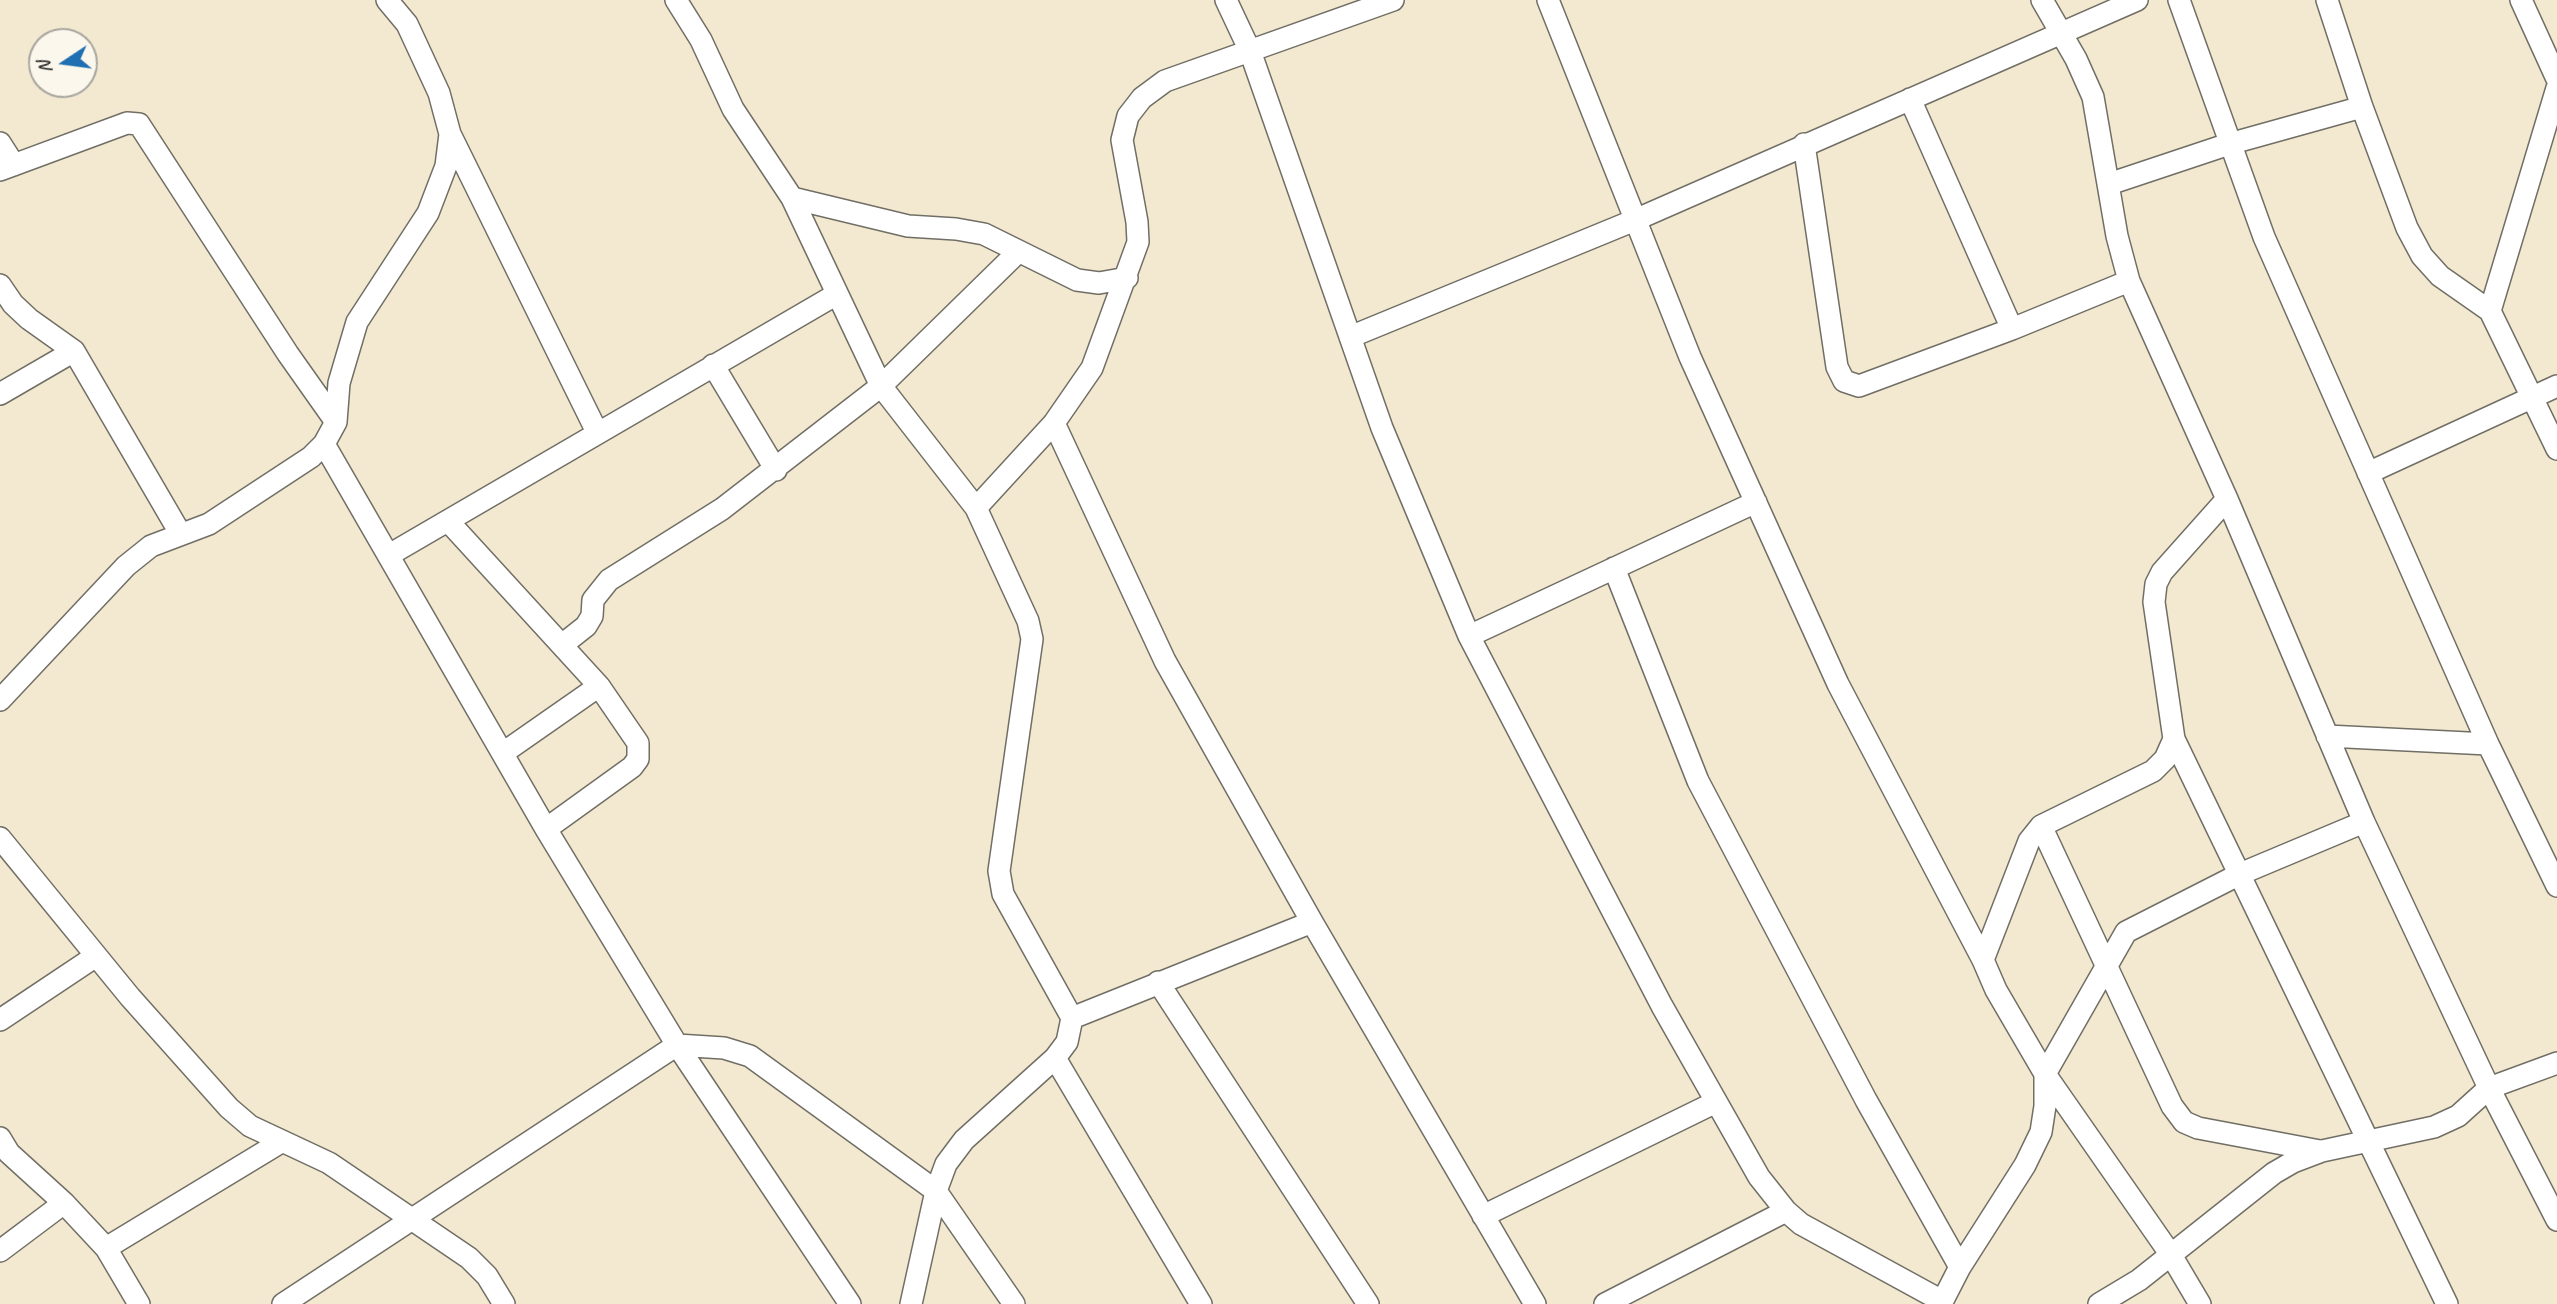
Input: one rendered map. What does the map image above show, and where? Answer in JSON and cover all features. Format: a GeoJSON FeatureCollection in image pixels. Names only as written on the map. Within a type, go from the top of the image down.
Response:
{"type":"FeatureCollection","features":[{"type":"Feature","properties":{"kind":"street"},"geometry":{"type":"LineString","coordinates":[[387,0],[407,24],[428,62],[450,134],[597,432]]}},
{"type":"Feature","properties":{"kind":"street"},"geometry":{"type":"LineString","coordinates":[[676,0],[701,40],[738,118],[792,198],[881,386],[976,508],[1028,621],[1032,639],[999,871],[1003,894],[1072,1018],[1067,1042],[1055,1058],[964,1140],[946,1164],[936,1191],[911,1304]]}},
{"type":"Feature","properties":{"kind":"street"},"geometry":{"type":"LineString","coordinates":[[1226,0],[1250,51],[1381,428],[1469,636],[1662,1006],[1716,1102],[1759,1177],[1786,1211],[1801,1224],[1942,1303],[1960,1267],[2025,1166],[2040,1132],[2045,1106],[2045,1074],[2126,932],[2240,874],[2364,822]]}},
{"type":"Feature","properties":{"kind":"street"},"geometry":{"type":"LineString","coordinates":[[1548,0],[1690,357],[1838,684],[1996,989],[2045,1074],[2171,1255],[2200,1304]]}},
{"type":"Feature","properties":{"kind":"street"},"geometry":{"type":"LineString","coordinates":[[2042,0],[2093,97],[2117,236],[2129,281],[2227,499],[2364,822],[2489,1088],[2557,1220]]}},
{"type":"Feature","properties":{"kind":"street"},"geometry":{"type":"LineString","coordinates":[[1350,337],[1636,220],[2137,0]]}},
{"type":"Feature","properties":{"kind":"street"},"geometry":{"type":"LineString","coordinates":[[2179,0],[2264,237],[2488,744],[2552,864],[2557,886]]}},
{"type":"Feature","properties":{"kind":"street"},"geometry":{"type":"LineString","coordinates":[[2327,0],[2362,107],[2407,228],[2422,256],[2440,276],[2490,311],[2557,449]]}},
{"type":"Feature","properties":{"kind":"street"},"geometry":{"type":"LineString","coordinates":[[2521,0],[2557,79]]}},
{"type":"Feature","properties":{"kind":"street"},"geometry":{"type":"LineString","coordinates":[[976,508],[1054,423],[1092,368],[1138,242],[1137,222],[1122,140],[1128,116],[1142,98],[1165,82],[1386,1]]}},
{"type":"Feature","properties":{"kind":"street"},"geometry":{"type":"LineString","coordinates":[[2490,311],[2557,88]]}},
{"type":"Feature","properties":{"kind":"street"},"geometry":{"type":"LineString","coordinates":[[1910,99],[2012,329]]}},
{"type":"Feature","properties":{"kind":"street"},"geometry":{"type":"LineString","coordinates":[[2109,184],[2230,144],[2362,107]]}},
{"type":"Feature","properties":{"kind":"street"},"geometry":{"type":"LineString","coordinates":[[0,143],[7,167],[127,123],[139,124],[270,327],[336,422]]}},
{"type":"Feature","properties":{"kind":"street"},"geometry":{"type":"LineString","coordinates":[[1,697],[126,566],[151,546],[209,524],[311,457],[324,444],[336,422],[339,383],[357,323],[428,213],[446,166],[450,134]]}},
{"type":"Feature","properties":{"kind":"street"},"geometry":{"type":"LineString","coordinates":[[1804,144],[1837,367],[1844,382],[1859,386],[2012,329],[2129,281]]}},
{"type":"Feature","properties":{"kind":"street"},"geometry":{"type":"LineString","coordinates":[[792,198],[908,226],[957,229],[984,234],[1077,279],[1099,284],[1127,278]]}},
{"type":"Feature","properties":{"kind":"street"},"geometry":{"type":"LineString","coordinates":[[562,645],[586,626],[592,616],[593,600],[609,580],[712,516],[776,470],[881,386],[1018,251]]}},
{"type":"Feature","properties":{"kind":"street"},"geometry":{"type":"LineString","coordinates":[[0,285],[13,304],[29,319],[74,351],[180,533]]}},
{"type":"Feature","properties":{"kind":"street"},"geometry":{"type":"LineString","coordinates":[[389,555],[837,294]]}},
{"type":"Feature","properties":{"kind":"street"},"geometry":{"type":"LineString","coordinates":[[0,394],[74,351]]}},
{"type":"Feature","properties":{"kind":"street"},"geometry":{"type":"LineString","coordinates":[[713,365],[776,470]]}},
{"type":"Feature","properties":{"kind":"street"},"geometry":{"type":"LineString","coordinates":[[2368,473],[2557,386]]}},
{"type":"Feature","properties":{"kind":"street"},"geometry":{"type":"LineString","coordinates":[[1054,423],[1165,662],[1312,922],[1535,1304]]}},
{"type":"Feature","properties":{"kind":"street"},"geometry":{"type":"LineString","coordinates":[[324,444],[546,829],[677,1045],[850,1304]]}},
{"type":"Feature","properties":{"kind":"street"},"geometry":{"type":"LineString","coordinates":[[2227,499],[2162,572],[2156,584],[2154,602],[2174,739],[2447,1304]]}},
{"type":"Feature","properties":{"kind":"street"},"geometry":{"type":"LineString","coordinates":[[1469,636],[1756,502]]}},
{"type":"Feature","properties":{"kind":"street"},"geometry":{"type":"LineString","coordinates":[[448,521],[599,686],[638,743],[638,759],[632,767],[546,829]]}},
{"type":"Feature","properties":{"kind":"street"},"geometry":{"type":"LineString","coordinates":[[1614,568],[1698,781],[1866,1100],[1960,1267]]}},
{"type":"Feature","properties":{"kind":"street"},"geometry":{"type":"LineString","coordinates":[[503,753],[599,686]]}},
{"type":"Feature","properties":{"kind":"street"},"geometry":{"type":"LineString","coordinates":[[2328,736],[2488,744]]}},
{"type":"Feature","properties":{"kind":"street"},"geometry":{"type":"LineString","coordinates":[[1983,960],[2029,841],[2041,826],[2153,771],[2165,759],[2174,739]]}},
{"type":"Feature","properties":{"kind":"street"},"geometry":{"type":"LineString","coordinates":[[2041,826],[2108,964],[2172,1106],[2184,1122],[2197,1128],[2322,1151]]}},
{"type":"Feature","properties":{"kind":"street"},"geometry":{"type":"LineString","coordinates":[[0,838],[96,956],[229,1108],[250,1126],[329,1163],[469,1258],[487,1276],[504,1304]]}},
{"type":"Feature","properties":{"kind":"street"},"geometry":{"type":"LineString","coordinates":[[1072,1018],[1312,922]]}},
{"type":"Feature","properties":{"kind":"street"},"geometry":{"type":"LineString","coordinates":[[0,1020],[96,956]]}},
{"type":"Feature","properties":{"kind":"street"},"geometry":{"type":"LineString","coordinates":[[1158,982],[1368,1304]]}},
{"type":"Feature","properties":{"kind":"street"},"geometry":{"type":"LineString","coordinates":[[283,1304],[411,1217],[677,1045],[724,1048],[750,1056],[936,1191],[1014,1304]]}},
{"type":"Feature","properties":{"kind":"street"},"geometry":{"type":"LineString","coordinates":[[1055,1058],[1201,1304]]}},
{"type":"Feature","properties":{"kind":"street"},"geometry":{"type":"LineString","coordinates":[[2099,1304],[2139,1280],[2274,1173],[2322,1151],[2434,1127],[2458,1116],[2489,1088],[2557,1063]]}},
{"type":"Feature","properties":{"kind":"street"},"geometry":{"type":"LineString","coordinates":[[1483,1216],[1716,1102]]}},
{"type":"Feature","properties":{"kind":"street"},"geometry":{"type":"LineString","coordinates":[[0,1138],[9,1153],[64,1203],[106,1248],[139,1304]]}},
{"type":"Feature","properties":{"kind":"street"},"geometry":{"type":"LineString","coordinates":[[106,1248],[281,1142]]}},
{"type":"Feature","properties":{"kind":"street"},"geometry":{"type":"LineString","coordinates":[[0,1251],[64,1203]]}},
{"type":"Feature","properties":{"kind":"street"},"geometry":{"type":"LineString","coordinates":[[1605,1304],[1786,1211]]}}]}
